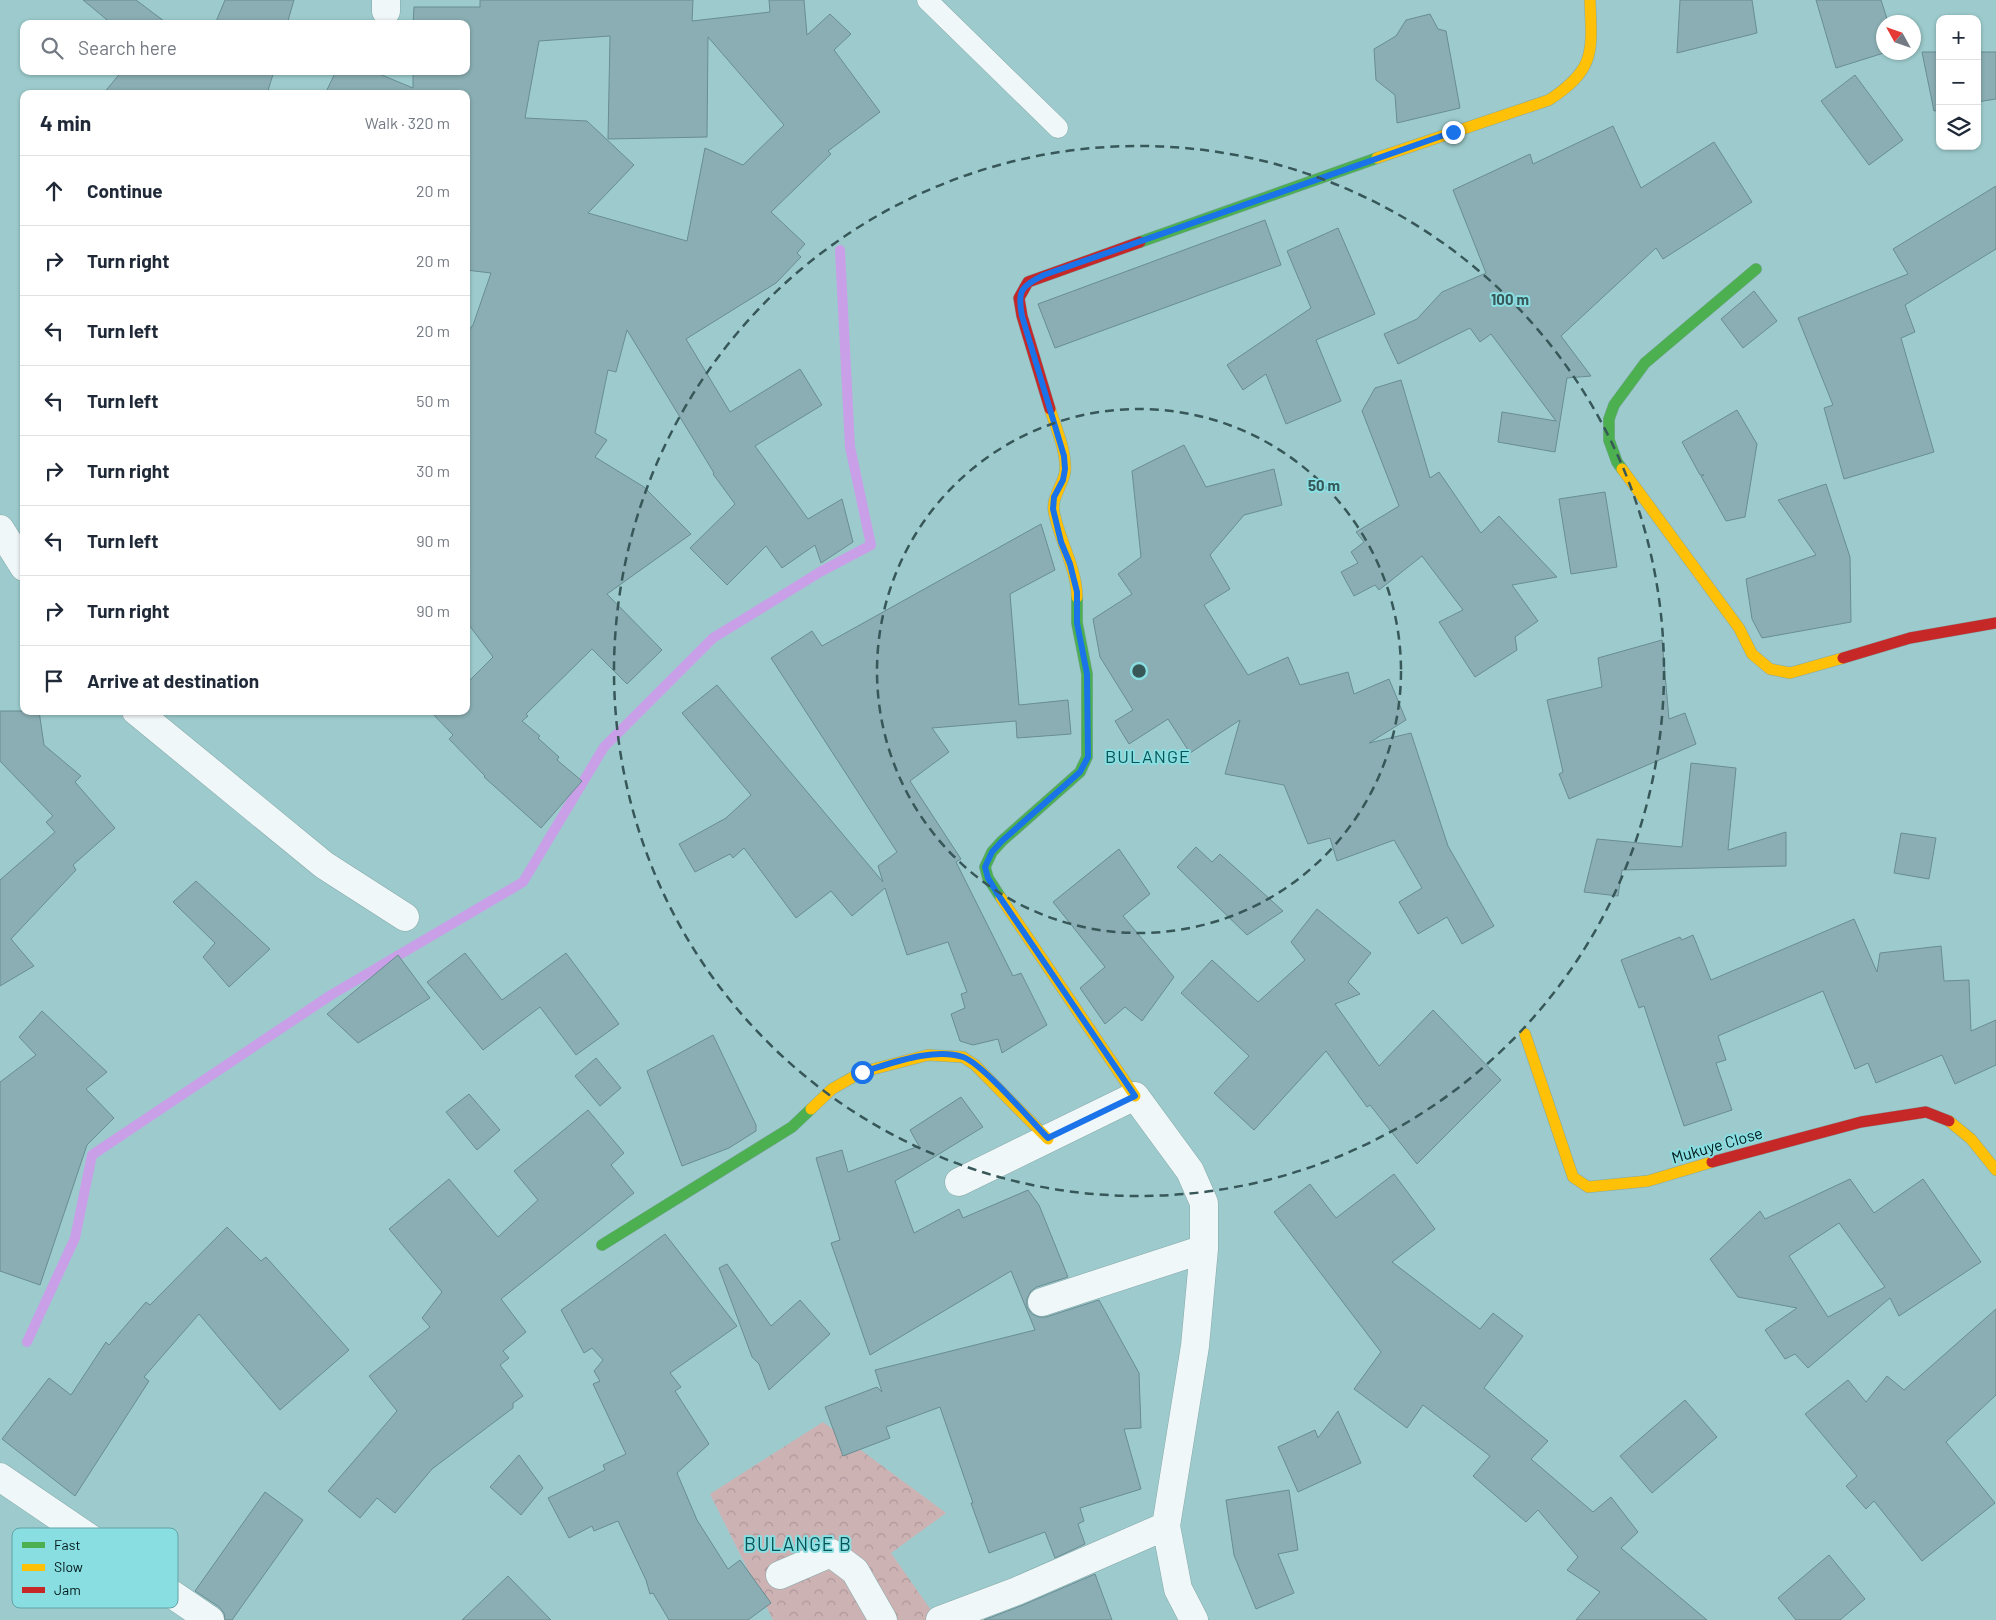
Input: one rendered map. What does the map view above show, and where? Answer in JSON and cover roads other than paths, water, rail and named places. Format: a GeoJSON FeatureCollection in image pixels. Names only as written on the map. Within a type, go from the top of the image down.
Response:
{"type":"FeatureCollection","features":[{"type":"Feature","properties":{"kind":"street"},"geometry":{"type":"LineString","coordinates":[[1194,1620],[1178,1589],[1166,1526],[1195,1346],[1204,1249],[1204,1203],[1190,1171],[1135,1096],[997,893],[988,878],[985,867],[992,852],[1002,841],[1080,772],[1088,757],[1087,674],[1077,623],[1077,592],[1053,509],[1054,497],[1063,480],[1065,469],[1064,456],[1022,316],[1019,298],[1028,282],[1044,275],[1549,100],[1570,86],[1585,67],[1592,42],[1590,0]]}},
{"type":"Feature","properties":{"kind":"street"},"geometry":{"type":"LineString","coordinates":[[1756,269],[1645,363],[1614,405],[1609,419],[1609,440],[1616,462],[1739,628],[1752,654],[1770,669],[1790,673],[1910,638],[1996,623]]}},
{"type":"Feature","properties":{"kind":"street"},"geometry":{"type":"LineString","coordinates":[[0,529],[20,562]]}},
{"type":"Feature","properties":{"kind":"street"},"geometry":{"type":"LineString","coordinates":[[141,715],[324,865],[405,917]]}},
{"type":"Feature","properties":{"kind":"street","name":"Mukuye Close"},"geometry":{"type":"LineString","coordinates":[[1525,1034],[1573,1177],[1588,1187],[1648,1181],[1700,1165],[1861,1122],[1926,1112],[1947,1119],[1971,1139],[1996,1170]]}},
{"type":"Feature","properties":{"kind":"street"},"geometry":{"type":"LineString","coordinates":[[602,1245],[792,1127],[832,1089],[862,1072],[928,1055],[963,1057],[975,1064],[1048,1138]]}},
{"type":"Feature","properties":{"kind":"street"},"geometry":{"type":"LineString","coordinates":[[959,1182],[1135,1096]]}},
{"type":"Feature","properties":{"kind":"street"},"geometry":{"type":"LineString","coordinates":[[1042,1302],[1204,1249]]}},
{"type":"Feature","properties":{"kind":"street"},"geometry":{"type":"LineString","coordinates":[[0,1477],[75,1528]]}},
{"type":"Feature","properties":{"kind":"street"},"geometry":{"type":"LineString","coordinates":[[940,1620],[1017,1591],[1166,1526]]}},
{"type":"Feature","properties":{"kind":"street"},"geometry":{"type":"LineString","coordinates":[[780,1575],[831,1553],[854,1572],[883,1620]]}},
{"type":"Feature","properties":{"kind":"street"},"geometry":{"type":"LineString","coordinates":[[178,1598],[210,1620]]}},
{"type":"Feature","properties":{"kind":"lane"},"geometry":{"type":"LineString","coordinates":[[927,0],[1058,128]]}},
{"type":"Feature","properties":{"kind":"waterway"},"geometry":{"type":"LineString","coordinates":[[27,1342],[75,1238],[92,1155],[331,995],[523,882],[604,747],[713,638],[820,572],[871,545],[850,447],[840,250]]}},
{"type":"Feature","properties":{"kind":"district","name":"BULANGE"},"geometry":{"type":"Point","coordinates":[1148,757]}},
{"type":"Feature","properties":{"kind":"district","name":"BULANGE B"},"geometry":{"type":"Point","coordinates":[798,1544]}}]}
